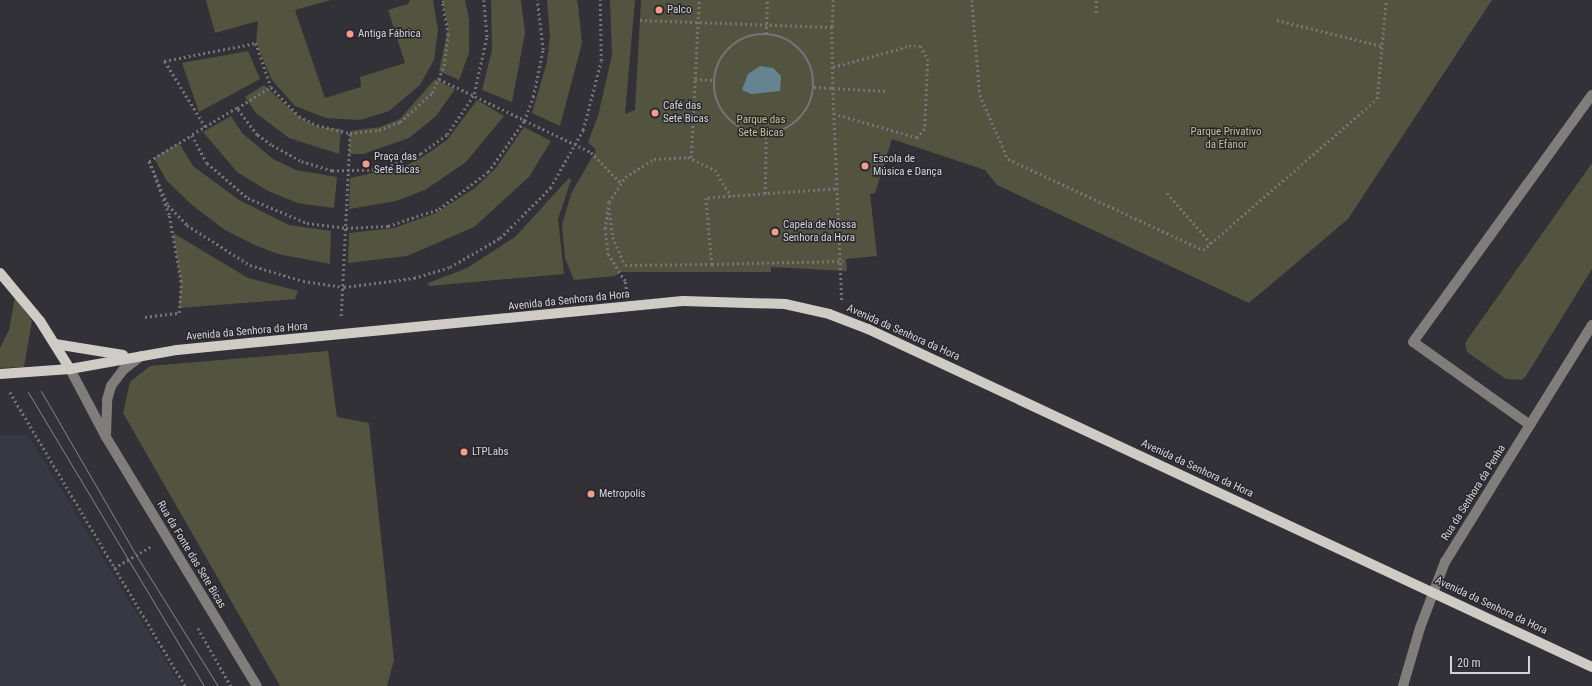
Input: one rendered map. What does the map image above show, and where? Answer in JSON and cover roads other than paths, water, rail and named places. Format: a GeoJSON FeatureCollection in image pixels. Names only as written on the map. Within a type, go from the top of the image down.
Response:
{"type":"FeatureCollection","features":[{"type":"Feature","properties":{"kind":"main road","name":"Rua da Fonte das Sete Bicas"},"geometry":{"type":"LineString","coordinates":[[0,273],[55,344],[70,369]]}},
{"type":"Feature","properties":{"kind":"main road","name":"Avenida da Senhora da Hora"},"geometry":{"type":"LineString","coordinates":[[0,374],[70,369],[143,355],[683,301],[763,301],[839,317],[1592,667]]}},
{"type":"Feature","properties":{"kind":"main road","name":"Avenida da Senhora da Hora"},"geometry":{"type":"LineString","coordinates":[[55,344],[102,354],[143,355]]}},
{"type":"Feature","properties":{"kind":"street"},"geometry":{"type":"LineString","coordinates":[[1530,425],[1413,342],[1592,95]]}},
{"type":"Feature","properties":{"kind":"street","name":"Rua da Senhora da Penha"},"geometry":{"type":"LineString","coordinates":[[1403,686],[1433,592],[1445,562],[1592,325]]}},
{"type":"Feature","properties":{"kind":"street"},"geometry":{"type":"LineString","coordinates":[[106,437],[107,400],[112,386],[123,370],[143,355]]}},
{"type":"Feature","properties":{"kind":"street","name":"Rua da Fonte das Sete Bicas"},"geometry":{"type":"LineString","coordinates":[[70,369],[106,437],[257,686]]}},
{"type":"Feature","properties":{"kind":"water"},"geometry":{"type":"Polygon","coordinates":[[[760,66],[773,68],[781,76],[780,91],[751,94],[742,90],[748,74],[760,66]]]}},
{"type":"Feature","properties":{"kind":"tram line"},"geometry":{"type":"LineString","coordinates":[[41,391],[136,555],[218,686]]}},
{"type":"Feature","properties":{"kind":"tram line"},"geometry":{"type":"LineString","coordinates":[[28,392],[204,686]]}},
{"type":"Feature","properties":{"kind":"place","name":"Palco"},"geometry":{"type":"Point","coordinates":[659,10]}},
{"type":"Feature","properties":{"kind":"place","name":"Antiga Fábrica"},"geometry":{"type":"Point","coordinates":[350,34]}},
{"type":"Feature","properties":{"kind":"place","name":"Café das Sete Bicas"},"geometry":{"type":"Point","coordinates":[655,113]}},
{"type":"Feature","properties":{"kind":"place","name":"Praça das Sete Bicas"},"geometry":{"type":"Point","coordinates":[366,164]}},
{"type":"Feature","properties":{"kind":"place","name":"Escola de Música e Dança"},"geometry":{"type":"Point","coordinates":[865,166]}},
{"type":"Feature","properties":{"kind":"place","name":"Capela de Nossa Senhora da Hora"},"geometry":{"type":"Point","coordinates":[775,232]}},
{"type":"Feature","properties":{"kind":"place","name":"LTPLabs"},"geometry":{"type":"Point","coordinates":[464,452]}},
{"type":"Feature","properties":{"kind":"place","name":"Metropolis"},"geometry":{"type":"Point","coordinates":[591,494]}},
{"type":"Feature","properties":{"kind":"park label","name":"Parque das Sete Bicas"},"geometry":{"type":"Point","coordinates":[761,127]}},
{"type":"Feature","properties":{"kind":"park label","name":"Parque Privativo da Efanor"},"geometry":{"type":"Point","coordinates":[1226,139]}}]}
